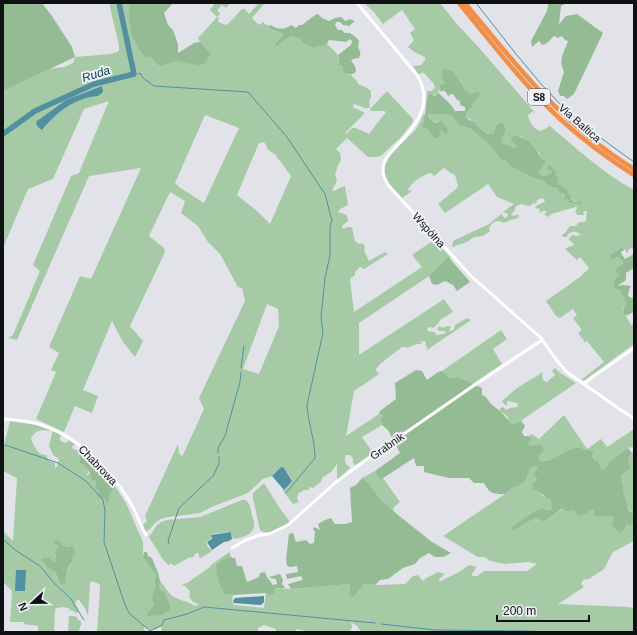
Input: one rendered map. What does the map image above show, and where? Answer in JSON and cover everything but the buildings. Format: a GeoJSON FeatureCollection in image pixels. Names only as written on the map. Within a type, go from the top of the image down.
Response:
{"type":"FeatureCollection","features":[{"type":"Feature","properties":{"kind":"highway","name":"Via Baltica"},"geometry":{"type":"LineString","coordinates":[[459,3],[516,72],[558,117],[593,147],[634,175]]}},
{"type":"Feature","properties":{"kind":"highway","name":"Via Baltica"},"geometry":{"type":"LineString","coordinates":[[465,3],[525,76],[562,114],[601,146],[634,169]]}},
{"type":"Feature","properties":{"kind":"street","name":"Wspólna"},"geometry":{"type":"LineString","coordinates":[[357,3],[417,75],[424,93],[422,110],[419,119],[414,127],[387,156],[383,171],[384,178],[388,185],[471,276],[542,340],[568,373],[634,419]]}},
{"type":"Feature","properties":{"kind":"street","name":"Grabnik"},"geometry":{"type":"LineString","coordinates":[[232,548],[246,540],[260,535],[269,534],[288,525],[336,482],[473,386],[542,340]]}},
{"type":"Feature","properties":{"kind":"street"},"geometry":{"type":"LineString","coordinates":[[583,384],[634,348]]}},
{"type":"Feature","properties":{"kind":"street","name":"Chabrowa"},"geometry":{"type":"LineString","coordinates":[[3,419],[42,425],[68,438],[84,449],[114,479],[133,507],[146,535]]}},
{"type":"Feature","properties":{"kind":"green space"},"geometry":{"type":"Polygon","coordinates":[[[3,3],[42,3],[72,47],[75,57],[3,91],[3,3]]]}},
{"type":"Feature","properties":{"kind":"green space"},"geometry":{"type":"Polygon","coordinates":[[[109,3],[129,3],[129,15],[151,57],[157,65],[163,66],[176,61],[186,62],[211,53],[198,38],[217,17],[219,18],[218,21],[224,25],[228,24],[242,9],[245,9],[249,14],[259,3],[262,3],[264,4],[252,18],[259,25],[263,22],[271,29],[284,34],[275,44],[276,47],[293,36],[314,48],[327,44],[336,53],[339,58],[339,65],[343,67],[348,75],[351,75],[358,84],[371,91],[369,108],[354,104],[353,107],[365,113],[346,132],[346,134],[352,128],[355,128],[369,134],[386,112],[371,111],[370,109],[387,91],[413,119],[413,122],[401,137],[381,156],[368,157],[347,138],[336,149],[340,153],[341,159],[335,175],[337,179],[336,183],[332,190],[335,191],[345,186],[348,205],[340,209],[338,212],[347,215],[348,221],[342,226],[343,229],[352,227],[355,241],[359,244],[363,243],[365,247],[364,250],[369,261],[385,252],[388,254],[364,269],[360,267],[355,272],[355,275],[350,279],[354,312],[422,267],[412,255],[434,240],[449,256],[429,276],[359,323],[359,355],[444,299],[453,312],[440,320],[439,323],[433,328],[427,328],[428,331],[434,332],[437,335],[443,334],[446,332],[439,331],[437,328],[440,326],[442,328],[448,326],[451,327],[449,330],[451,331],[454,329],[455,325],[467,318],[471,320],[427,350],[425,341],[420,342],[422,344],[417,344],[407,348],[402,347],[380,364],[376,369],[379,374],[354,391],[346,436],[379,414],[383,417],[380,420],[382,425],[362,437],[373,453],[355,465],[353,463],[353,458],[350,455],[346,455],[345,462],[350,468],[337,480],[337,464],[331,472],[322,478],[321,482],[313,488],[310,487],[308,490],[304,490],[298,494],[297,499],[299,502],[293,504],[283,491],[292,480],[284,468],[281,467],[272,476],[263,479],[248,493],[200,513],[161,519],[150,529],[145,531],[143,525],[147,521],[145,516],[178,444],[179,454],[182,456],[183,455],[204,409],[199,398],[245,301],[242,288],[238,287],[220,254],[208,242],[198,226],[181,213],[185,201],[170,192],[149,236],[164,248],[165,252],[130,326],[143,341],[135,357],[123,342],[112,321],[83,390],[98,396],[92,413],[75,406],[64,432],[36,419],[56,372],[51,370],[59,353],[49,347],[80,276],[91,279],[141,168],[89,176],[17,340],[8,338],[13,335],[40,271],[33,265],[71,176],[79,173],[109,101],[84,109],[53,179],[28,189],[3,248],[3,91],[49,69],[64,67],[73,63],[75,57],[111,54],[119,51],[109,3]],[[205,115],[175,183],[204,203],[239,128],[205,115]],[[263,142],[259,143],[237,195],[270,224],[291,176],[276,157],[277,156],[267,149],[266,144],[263,142]],[[267,304],[243,369],[259,374],[279,326],[278,309],[267,304]]]}},
{"type":"Feature","properties":{"kind":"green space"},"geometry":{"type":"Polygon","coordinates":[[[129,3],[173,3],[164,13],[168,25],[173,30],[178,44],[178,53],[194,43],[200,42],[211,53],[205,63],[199,65],[176,61],[163,66],[157,65],[151,57],[144,56],[133,38],[130,28],[129,3]]]}},
{"type":"Feature","properties":{"kind":"green space"},"geometry":{"type":"Polygon","coordinates":[[[215,3],[230,3],[226,8],[222,5],[218,9],[218,12],[221,13],[217,17],[210,10],[215,3]]]}},
{"type":"Feature","properties":{"kind":"green space"},"geometry":{"type":"Polygon","coordinates":[[[364,3],[440,3],[535,113],[532,112],[528,116],[534,127],[541,131],[550,126],[601,169],[634,190],[634,249],[631,248],[627,253],[623,247],[615,252],[613,259],[618,257],[622,260],[623,265],[616,268],[620,275],[613,282],[620,290],[626,302],[623,309],[625,316],[631,325],[634,323],[634,344],[585,380],[581,380],[604,362],[587,341],[585,342],[578,333],[582,330],[573,318],[577,315],[573,309],[560,318],[556,316],[546,301],[580,277],[589,268],[580,257],[577,260],[565,249],[574,244],[569,240],[572,235],[579,236],[580,234],[574,232],[566,237],[563,237],[562,235],[570,226],[576,226],[579,222],[584,222],[587,220],[587,211],[583,212],[584,215],[578,215],[575,212],[576,207],[551,214],[548,217],[544,214],[546,211],[539,213],[540,210],[538,208],[535,209],[536,206],[544,202],[545,200],[542,198],[537,200],[536,204],[534,203],[529,206],[521,204],[515,207],[515,210],[511,215],[514,216],[518,214],[519,217],[516,219],[504,223],[496,221],[489,228],[490,231],[483,236],[474,237],[467,242],[452,247],[453,241],[489,224],[501,214],[505,218],[507,217],[508,214],[503,212],[514,204],[497,197],[488,184],[445,213],[438,204],[458,186],[455,175],[444,168],[434,176],[431,173],[425,175],[409,187],[408,190],[412,191],[402,198],[388,181],[384,169],[390,156],[415,130],[424,113],[425,117],[422,122],[428,131],[439,135],[440,131],[442,130],[438,121],[435,123],[430,120],[428,115],[451,115],[460,126],[469,128],[486,141],[501,160],[506,161],[511,167],[560,189],[557,191],[565,195],[564,198],[570,203],[579,205],[582,202],[573,200],[570,194],[568,194],[562,187],[564,184],[559,185],[556,179],[559,175],[555,176],[552,171],[544,176],[538,173],[541,162],[539,152],[530,143],[520,136],[515,143],[516,148],[503,145],[497,136],[487,134],[474,121],[466,116],[477,97],[466,91],[453,71],[445,82],[445,86],[440,86],[438,93],[435,95],[428,95],[427,97],[427,91],[431,91],[435,88],[434,84],[424,73],[418,74],[413,66],[421,65],[425,60],[425,57],[408,47],[414,40],[410,33],[415,29],[402,10],[383,24],[374,12],[364,3]]]}},
{"type":"Feature","properties":{"kind":"green space"},"geometry":{"type":"Polygon","coordinates":[[[549,3],[569,3],[561,6],[559,24],[566,16],[577,14],[603,33],[574,94],[567,99],[564,96],[560,96],[558,91],[564,72],[562,67],[562,56],[568,41],[562,36],[558,38],[554,36],[547,43],[542,45],[539,41],[532,47],[531,41],[547,11],[549,3]]]}},
{"type":"Feature","properties":{"kind":"green space"},"geometry":{"type":"Polygon","coordinates":[[[318,14],[322,18],[329,21],[341,17],[345,21],[350,19],[355,21],[349,26],[343,25],[340,22],[336,22],[335,25],[338,30],[342,30],[344,33],[352,34],[359,41],[359,58],[351,61],[355,66],[356,72],[348,74],[343,71],[343,67],[339,65],[338,55],[351,45],[352,41],[350,39],[346,42],[329,40],[327,44],[314,48],[293,36],[276,47],[275,44],[284,34],[267,26],[271,25],[281,29],[291,25],[296,28],[318,14]]]}},
{"type":"Feature","properties":{"kind":"green space"},"geometry":{"type":"Polygon","coordinates":[[[446,69],[453,71],[466,91],[472,94],[478,92],[481,94],[467,112],[466,116],[469,120],[474,121],[487,134],[494,134],[496,126],[500,123],[504,124],[505,132],[501,138],[503,145],[509,145],[516,148],[511,139],[511,137],[514,136],[528,141],[536,149],[541,158],[546,161],[538,173],[544,176],[551,173],[552,171],[548,170],[548,166],[550,165],[556,172],[555,176],[559,175],[557,179],[559,185],[564,184],[562,187],[567,189],[572,200],[575,202],[581,201],[582,203],[580,205],[570,203],[567,199],[565,200],[565,195],[559,193],[557,190],[559,188],[555,188],[546,184],[542,180],[536,179],[511,167],[506,161],[501,160],[487,142],[472,130],[460,126],[451,115],[428,115],[430,120],[435,123],[441,121],[447,127],[448,133],[445,134],[442,130],[440,131],[441,133],[439,138],[435,138],[426,128],[423,128],[428,95],[431,94],[434,96],[439,93],[455,111],[465,111],[465,107],[460,105],[460,101],[457,100],[454,95],[451,94],[448,96],[445,91],[440,91],[440,86],[442,84],[445,85],[442,77],[442,70],[446,69]]]}},
{"type":"Feature","properties":{"kind":"green space"},"geometry":{"type":"Polygon","coordinates":[[[623,247],[624,250],[621,252],[625,259],[634,254],[634,268],[626,273],[626,280],[619,285],[631,286],[628,296],[632,298],[634,296],[634,312],[625,316],[623,311],[626,302],[620,290],[615,288],[613,282],[619,275],[615,271],[616,268],[623,264],[622,260],[618,257],[613,259],[610,258],[610,255],[623,247]]]}},
{"type":"Feature","properties":{"kind":"green space"},"geometry":{"type":"Polygon","coordinates":[[[449,256],[470,282],[457,291],[453,285],[445,281],[437,285],[432,284],[429,276],[449,256]]]}},
{"type":"Feature","properties":{"kind":"green space"},"geometry":{"type":"Polygon","coordinates":[[[501,330],[507,339],[493,349],[502,364],[473,384],[458,377],[450,378],[442,371],[501,330]]]}},
{"type":"Feature","properties":{"kind":"green space"},"geometry":{"type":"Polygon","coordinates":[[[555,368],[576,383],[522,420],[522,422],[513,424],[510,422],[507,416],[500,411],[500,408],[503,407],[506,410],[518,407],[517,403],[508,401],[507,406],[502,401],[517,388],[543,372],[542,377],[544,381],[547,382],[555,375],[552,371],[555,368]]]}},
{"type":"Feature","properties":{"kind":"green space"},"geometry":{"type":"Polygon","coordinates":[[[416,370],[422,371],[427,380],[438,372],[442,371],[450,378],[458,377],[482,388],[482,395],[486,397],[491,404],[512,424],[522,422],[525,426],[522,432],[524,436],[529,436],[531,439],[528,444],[533,446],[541,445],[544,451],[540,454],[539,460],[548,461],[570,449],[580,447],[594,451],[592,456],[594,460],[598,461],[601,469],[605,469],[608,463],[628,448],[632,453],[628,458],[631,469],[621,475],[628,510],[633,515],[634,523],[630,526],[626,524],[624,530],[620,533],[612,525],[614,518],[611,516],[593,516],[595,511],[594,509],[578,516],[574,510],[566,511],[563,508],[544,522],[535,518],[513,531],[512,527],[537,510],[544,508],[548,511],[552,509],[551,498],[548,498],[533,489],[532,484],[538,480],[534,475],[538,466],[531,467],[526,480],[505,494],[492,493],[484,483],[474,483],[469,478],[449,478],[424,472],[424,466],[416,466],[414,458],[380,480],[375,471],[400,453],[388,430],[382,425],[380,420],[383,416],[379,414],[380,411],[396,399],[395,383],[416,370]]]}},
{"type":"Feature","properties":{"kind":"green space"},"geometry":{"type":"Polygon","coordinates":[[[564,415],[587,449],[601,439],[607,447],[634,429],[634,446],[628,448],[608,463],[605,469],[601,470],[592,456],[594,451],[583,449],[580,447],[570,449],[548,461],[539,460],[540,454],[533,446],[528,444],[531,439],[529,436],[532,434],[539,439],[564,415]]]}},
{"type":"Feature","properties":{"kind":"green space"},"geometry":{"type":"Polygon","coordinates":[[[10,421],[36,425],[51,430],[38,431],[31,439],[38,452],[46,455],[49,461],[55,463],[55,468],[57,467],[59,459],[53,455],[49,446],[52,431],[62,435],[60,440],[64,443],[68,442],[68,440],[75,444],[72,447],[73,449],[77,450],[80,448],[84,452],[81,452],[80,463],[89,471],[86,476],[90,473],[96,481],[95,489],[99,491],[107,503],[113,483],[126,503],[143,542],[143,557],[156,575],[154,582],[156,587],[156,604],[152,608],[155,616],[160,581],[173,596],[195,606],[199,604],[193,602],[189,597],[190,592],[182,584],[187,583],[229,552],[232,558],[227,558],[226,594],[233,595],[232,601],[234,605],[264,608],[266,593],[274,588],[291,589],[350,584],[349,594],[358,592],[364,584],[405,584],[413,576],[418,575],[423,581],[438,572],[445,574],[438,580],[441,581],[469,565],[477,567],[472,576],[477,576],[484,571],[527,571],[537,564],[528,562],[505,564],[490,561],[485,557],[478,557],[443,536],[512,488],[520,485],[526,480],[531,467],[539,466],[538,490],[543,496],[552,498],[552,509],[548,511],[544,508],[513,531],[535,518],[544,522],[564,508],[573,510],[583,515],[594,509],[596,511],[593,516],[611,516],[630,526],[634,523],[634,541],[613,552],[604,569],[589,579],[583,580],[581,584],[584,587],[558,604],[634,608],[634,632],[361,632],[357,626],[351,622],[352,628],[349,632],[306,632],[297,629],[295,632],[276,632],[276,629],[264,625],[258,628],[258,632],[161,632],[162,627],[150,630],[144,627],[145,632],[97,632],[100,585],[96,582],[90,582],[88,616],[85,608],[79,600],[77,600],[75,603],[79,612],[75,613],[74,611],[69,610],[69,608],[61,607],[55,609],[54,632],[38,632],[38,626],[24,624],[24,622],[10,622],[12,593],[3,582],[3,531],[13,541],[17,478],[3,471],[3,449],[10,421]],[[62,545],[59,546],[55,555],[57,560],[55,563],[50,558],[49,569],[55,572],[57,578],[66,582],[68,569],[72,562],[73,545],[68,547],[62,545]]]}},
{"type":"Feature","properties":{"kind":"green space"},"geometry":{"type":"Polygon","coordinates":[[[634,450],[634,516],[631,511],[628,510],[621,475],[631,469],[628,458],[634,450]]]}},
{"type":"Feature","properties":{"kind":"green space"},"geometry":{"type":"Polygon","coordinates":[[[81,452],[84,452],[96,462],[105,471],[113,483],[109,501],[107,503],[104,499],[98,497],[99,491],[95,489],[96,481],[91,479],[91,474],[80,463],[81,452]]]}},
{"type":"Feature","properties":{"kind":"green space"},"geometry":{"type":"Polygon","coordinates":[[[375,471],[380,479],[383,478],[400,502],[394,507],[393,511],[380,499],[368,482],[362,478],[375,471]]]}},
{"type":"Feature","properties":{"kind":"green space"},"geometry":{"type":"Polygon","coordinates":[[[362,478],[368,482],[380,499],[398,515],[432,542],[451,553],[443,557],[435,557],[429,553],[420,558],[415,564],[403,568],[388,579],[380,580],[375,585],[364,584],[351,598],[349,594],[350,584],[291,589],[288,584],[303,580],[301,576],[287,579],[286,574],[298,572],[297,566],[287,566],[286,559],[289,534],[293,533],[296,542],[306,540],[310,544],[314,543],[314,527],[320,530],[318,524],[325,520],[331,518],[335,524],[352,522],[350,488],[356,485],[362,478]]]}},
{"type":"Feature","properties":{"kind":"green space"},"geometry":{"type":"Polygon","coordinates":[[[264,483],[290,522],[271,532],[263,532],[260,530],[253,499],[253,493],[264,483]]]}},
{"type":"Feature","properties":{"kind":"green space"},"geometry":{"type":"Polygon","coordinates":[[[242,500],[246,500],[250,507],[254,524],[251,533],[233,539],[231,532],[211,534],[211,539],[206,542],[212,551],[201,558],[197,553],[194,557],[188,558],[174,566],[169,564],[169,566],[162,558],[149,537],[156,526],[161,522],[167,520],[200,517],[242,500]]]}},
{"type":"Feature","properties":{"kind":"green space"},"geometry":{"type":"Polygon","coordinates":[[[56,540],[61,542],[62,545],[68,547],[73,545],[75,553],[68,569],[65,585],[60,583],[55,572],[49,569],[41,559],[50,558],[55,563],[57,560],[55,553],[59,546],[54,542],[56,540]]]}},
{"type":"Feature","properties":{"kind":"green space"},"geometry":{"type":"Polygon","coordinates":[[[144,552],[147,552],[148,556],[152,558],[160,581],[159,590],[164,591],[170,606],[170,610],[161,615],[148,616],[147,614],[155,604],[152,601],[156,587],[154,582],[156,575],[143,557],[144,552]]]}},
{"type":"Feature","properties":{"kind":"green space"},"geometry":{"type":"Polygon","coordinates":[[[227,558],[235,558],[237,566],[242,566],[247,582],[259,577],[260,573],[265,572],[273,585],[277,584],[276,579],[269,577],[280,574],[283,580],[282,584],[285,588],[275,588],[274,593],[271,595],[266,593],[225,594],[221,588],[216,565],[227,558]]]}},
{"type":"Feature","properties":{"kind":"green space"},"geometry":{"type":"Polygon","coordinates":[[[69,616],[77,617],[78,620],[81,621],[80,632],[68,632],[69,616]]]}},
{"type":"Feature","properties":{"kind":"water"},"geometry":{"type":"Polygon","coordinates":[[[102,86],[103,91],[101,94],[82,99],[67,106],[42,130],[36,124],[37,121],[66,100],[102,86]]]}},
{"type":"Feature","properties":{"kind":"water"},"geometry":{"type":"Polygon","coordinates":[[[281,467],[284,468],[292,481],[284,490],[272,476],[281,467]]]}},
{"type":"Feature","properties":{"kind":"water"},"geometry":{"type":"Polygon","coordinates":[[[231,532],[232,539],[224,542],[212,550],[207,542],[212,539],[211,535],[231,532]]]}},
{"type":"Feature","properties":{"kind":"water"},"geometry":{"type":"Polygon","coordinates":[[[16,570],[26,570],[25,591],[15,591],[16,570]]]}},
{"type":"Feature","properties":{"kind":"water"},"geometry":{"type":"Polygon","coordinates":[[[264,596],[264,602],[261,605],[234,603],[233,601],[235,598],[264,596]]]}},
{"type":"Feature","properties":{"kind":"waterway","name":"Ruda"},"geometry":{"type":"LineString","coordinates":[[3,134],[35,111],[94,84],[134,74],[119,3]]}},
{"type":"Feature","properties":{"kind":"waterway"},"geometry":{"type":"LineString","coordinates":[[476,3],[516,54],[563,107],[591,131],[634,162]]}},
{"type":"Feature","properties":{"kind":"waterway"},"geometry":{"type":"LineString","coordinates":[[138,74],[140,73],[143,78],[154,86],[248,92],[287,137],[325,194],[332,221],[330,226],[330,255],[325,278],[321,317],[323,333],[307,405],[315,458],[286,493]]}},
{"type":"Feature","properties":{"kind":"waterway"},"geometry":{"type":"LineString","coordinates":[[241,368],[244,346]]}},
{"type":"Feature","properties":{"kind":"waterway"},"geometry":{"type":"LineString","coordinates":[[218,453],[218,448],[225,436],[240,382],[241,372]]}},
{"type":"Feature","properties":{"kind":"waterway"},"geometry":{"type":"LineString","coordinates":[[5,445],[58,463],[86,481],[103,500],[105,511],[104,542],[125,605],[129,613],[150,631],[162,625],[164,620],[187,614],[204,607],[375,623]]}},
{"type":"Feature","properties":{"kind":"waterway"},"geometry":{"type":"LineString","coordinates":[[169,544],[168,541],[179,508],[213,476],[219,464],[219,457]]}},
{"type":"Feature","properties":{"kind":"waterway"},"geometry":{"type":"LineString","coordinates":[[3,539],[15,550],[40,566],[54,583],[71,599],[84,620]]}},
{"type":"Feature","properties":{"kind":"waterway"},"geometry":{"type":"LineString","coordinates":[[381,624],[435,630],[551,632]]}}]}
